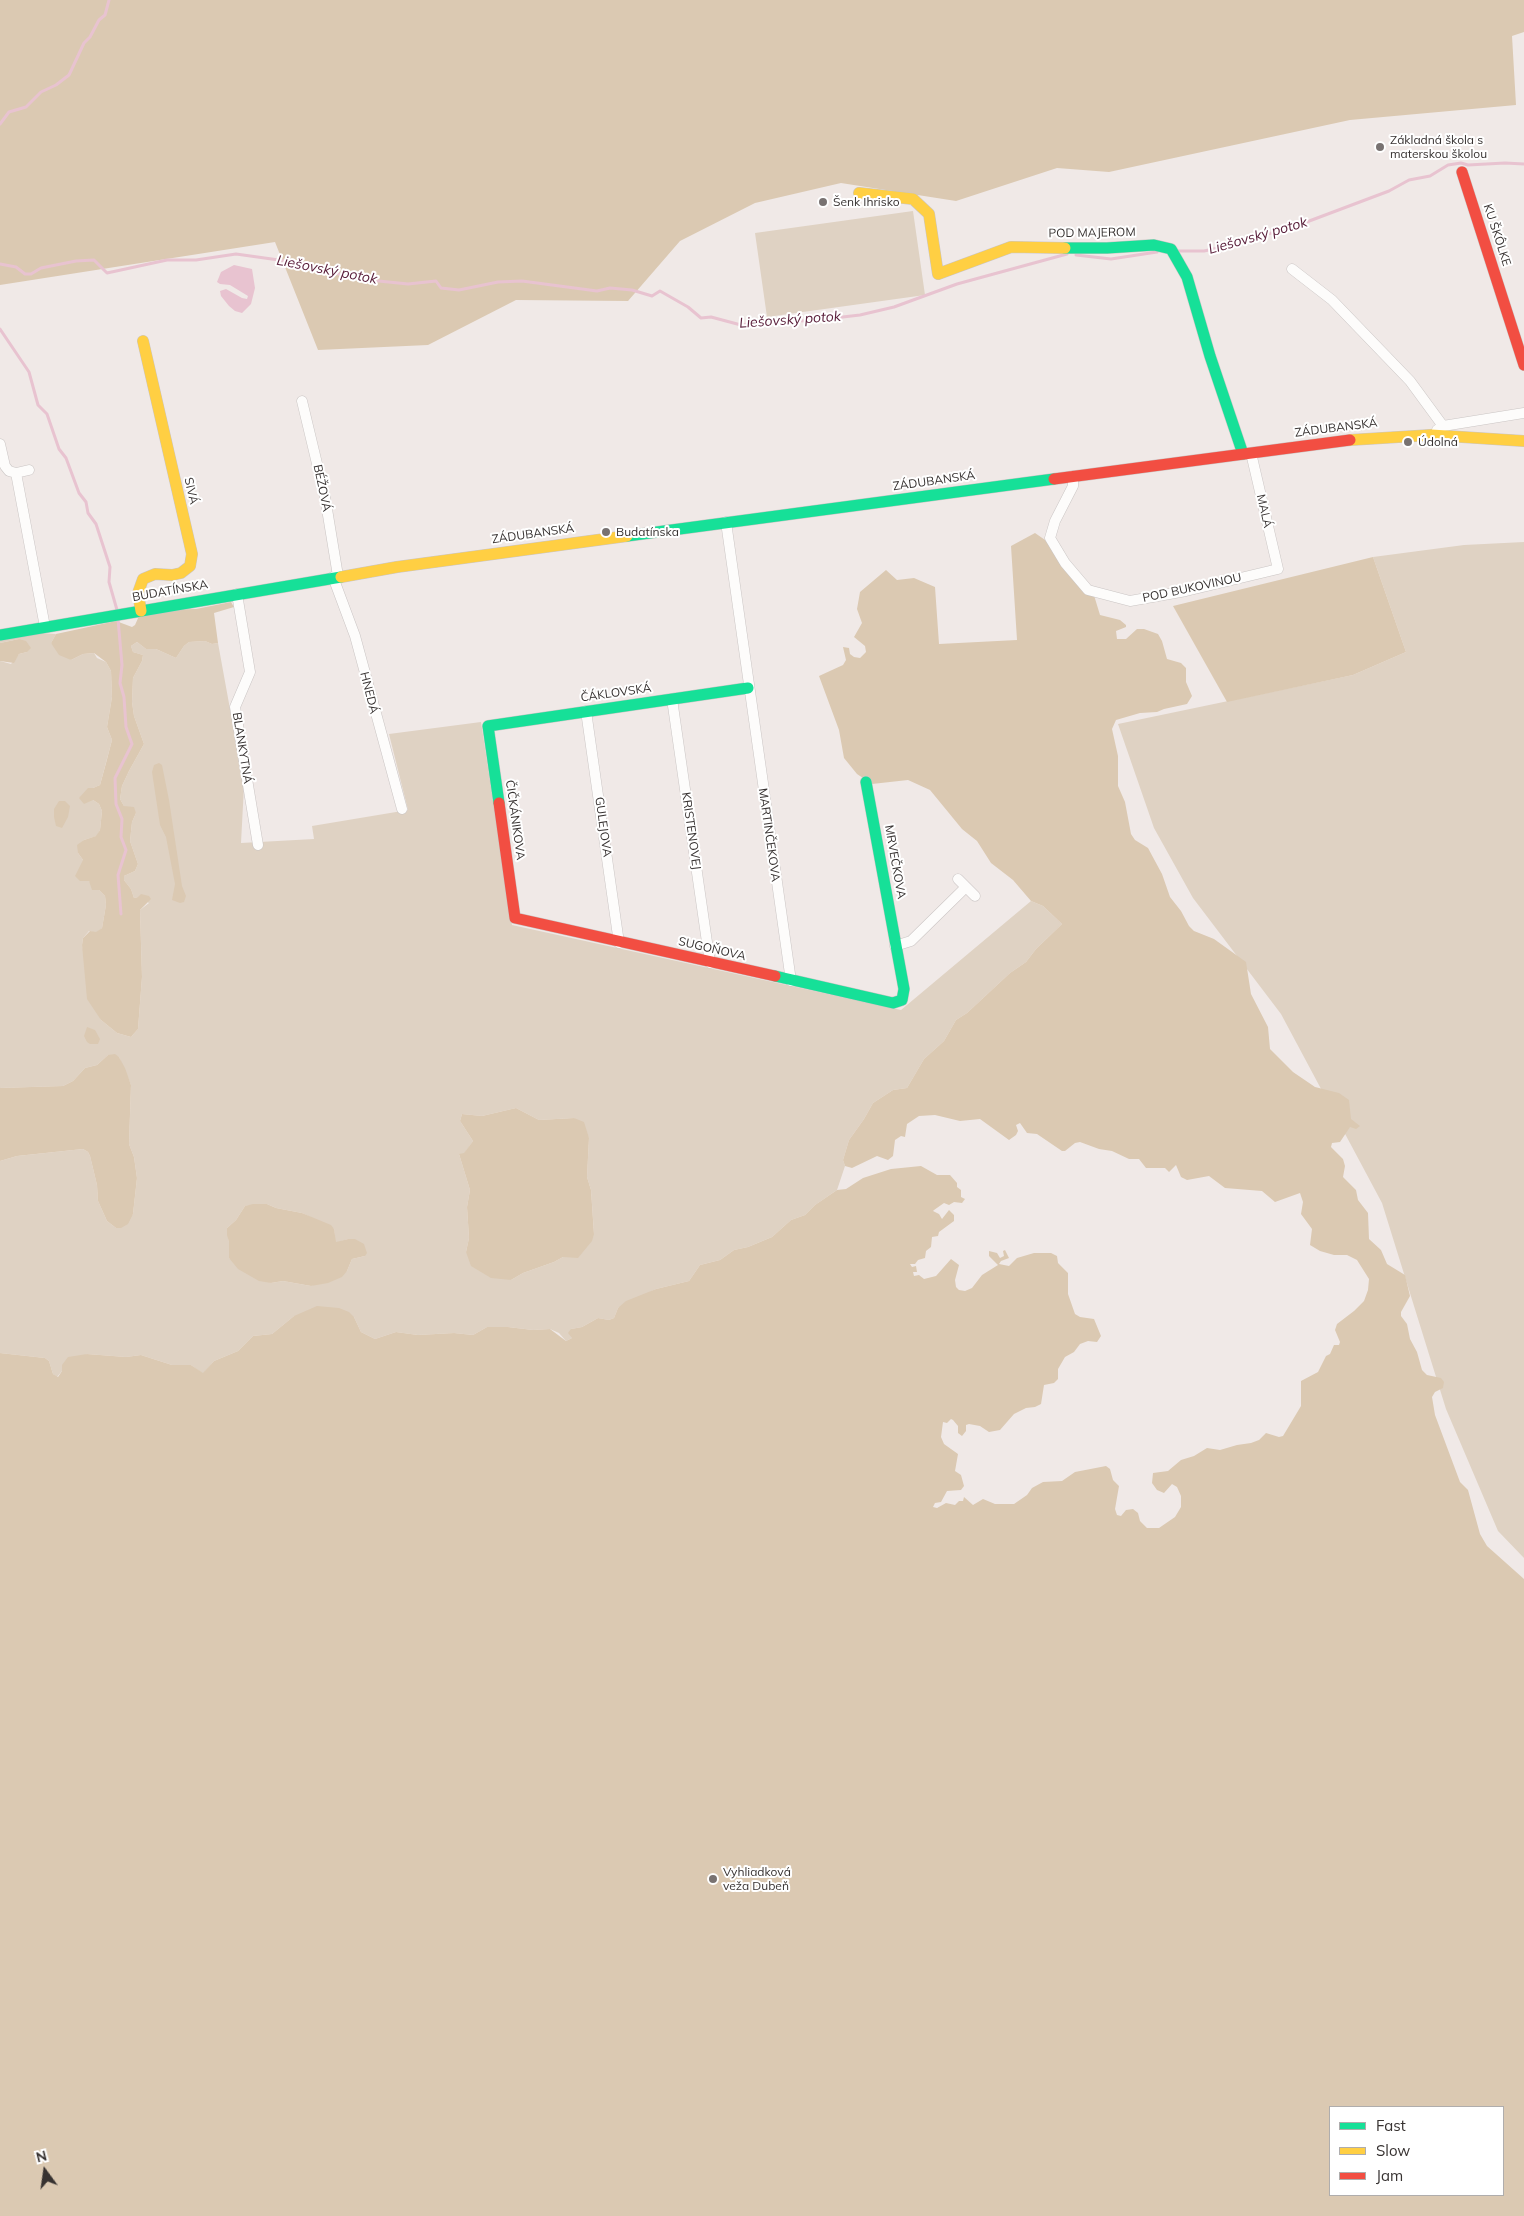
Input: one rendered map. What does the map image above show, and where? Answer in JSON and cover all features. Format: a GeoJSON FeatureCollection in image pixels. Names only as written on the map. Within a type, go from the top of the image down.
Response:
{"type":"FeatureCollection","features":[{"type":"Feature","properties":{"kind":"street","name":"KU ŠKÔLKE"},"geometry":{"type":"LineString","coordinates":[[1462,172],[1524,365]]}},
{"type":"Feature","properties":{"kind":"street","name":"POD MAJEROM"},"geometry":{"type":"LineString","coordinates":[[859,194],[913,199],[929,214],[938,274],[1011,247],[1107,248],[1154,245],[1173,252],[1187,277],[1210,356],[1247,454]]}},
{"type":"Feature","properties":{"kind":"street"},"geometry":{"type":"LineString","coordinates":[[1292,269],[1332,300],[1410,381],[1442,426]]}},
{"type":"Feature","properties":{"kind":"street","name":"SIVÁ"},"geometry":{"type":"LineString","coordinates":[[141,611],[138,593],[143,579],[155,574],[172,575],[181,573],[190,566],[192,554],[143,341]]}},
{"type":"Feature","properties":{"kind":"street","name":"BÉŽOVÁ"},"geometry":{"type":"LineString","coordinates":[[302,401],[325,497],[339,576]]}},
{"type":"Feature","properties":{"kind":"street"},"geometry":{"type":"LineString","coordinates":[[1431,435],[1442,426],[1524,413]]}},
{"type":"Feature","properties":{"kind":"street","name":"ZÁDUBANSKÁ"},"geometry":{"type":"LineString","coordinates":[[339,576],[726,522],[1366,438],[1431,435],[1524,441]]}},
{"type":"Feature","properties":{"kind":"street"},"geometry":{"type":"LineString","coordinates":[[0,444],[5,466],[9,471],[16,473],[29,470]]}},
{"type":"Feature","properties":{"kind":"street","name":"MALÁ"},"geometry":{"type":"LineString","coordinates":[[1247,454],[1278,569]]}},
{"type":"Feature","properties":{"kind":"street"},"geometry":{"type":"LineString","coordinates":[[16,473],[45,627]]}},
{"type":"Feature","properties":{"kind":"street","name":"POD BUKOVINOU"},"geometry":{"type":"LineString","coordinates":[[1073,476],[1073,486],[1055,521],[1050,538],[1065,564],[1088,590],[1130,601],[1186,591],[1278,569]]}},
{"type":"Feature","properties":{"kind":"street","name":"MARTINČEKOVA"},"geometry":{"type":"LineString","coordinates":[[726,522],[791,981]]}},
{"type":"Feature","properties":{"kind":"street","name":"BUDATÍNSKA"},"geometry":{"type":"LineString","coordinates":[[0,635],[339,576]]}},
{"type":"Feature","properties":{"kind":"street","name":"HNEDÁ"},"geometry":{"type":"LineString","coordinates":[[339,576],[402,810]]}},
{"type":"Feature","properties":{"kind":"street","name":"BLANKYTNÁ"},"geometry":{"type":"LineString","coordinates":[[237,594],[250,672],[235,707],[258,845]]}},
{"type":"Feature","properties":{"kind":"street","name":"ČÁKLOVSKÁ"},"geometry":{"type":"LineString","coordinates":[[488,726],[748,688]]}},
{"type":"Feature","properties":{"kind":"street","name":"KRISTENOVEJ"},"geometry":{"type":"LineString","coordinates":[[672,698],[710,963]]}},
{"type":"Feature","properties":{"kind":"street","name":"GULEJOVA"},"geometry":{"type":"LineString","coordinates":[[586,711],[619,943]]}},
{"type":"Feature","properties":{"kind":"street","name":"ČIČKÁNIKOVA"},"geometry":{"type":"LineString","coordinates":[[488,726],[515,918]]}},
{"type":"Feature","properties":{"kind":"street","name":"MRVEČKOVA"},"geometry":{"type":"LineString","coordinates":[[866,782],[904,989],[902,1000]]}},
{"type":"Feature","properties":{"kind":"street"},"geometry":{"type":"LineString","coordinates":[[958,879],[974,896]]}},
{"type":"Feature","properties":{"kind":"street"},"geometry":{"type":"LineString","coordinates":[[896,946],[911,940],[966,887]]}},
{"type":"Feature","properties":{"kind":"street","name":"SUGOŇOVA"},"geometry":{"type":"LineString","coordinates":[[515,918],[893,1004],[902,1000]]}},
{"type":"Feature","properties":{"kind":"shaded area"},"geometry":{"type":"Polygon","coordinates":[[[0,0],[1524,0],[1524,32],[1512,36],[1516,105],[1350,120],[1109,172],[1057,168],[956,201],[841,183],[755,203],[680,241],[628,301],[516,300],[428,345],[318,350],[275,242],[0,285],[0,0]]]}},
{"type":"Feature","properties":{"kind":"shaded area"},"geometry":{"type":"Polygon","coordinates":[[[913,211],[925,295],[767,317],[755,233],[913,211]]]}},
{"type":"Feature","properties":{"kind":"shaded area"},"geometry":{"type":"Polygon","coordinates":[[[234,265],[252,269],[255,288],[251,304],[242,313],[235,311],[229,306],[221,296],[220,291],[226,289],[247,299],[248,296],[230,285],[217,282],[221,272],[234,265]]]}},
{"type":"Feature","properties":{"kind":"shaded area"},"geometry":{"type":"Polygon","coordinates":[[[1035,533],[1048,542],[1093,592],[1100,615],[1120,620],[1126,625],[1126,627],[1116,631],[1117,639],[1126,639],[1137,629],[1144,629],[1158,634],[1167,659],[1181,663],[1186,668],[1186,682],[1192,696],[1187,704],[1157,712],[1140,713],[1116,720],[1112,729],[1118,756],[1118,786],[1125,802],[1131,834],[1135,840],[1148,848],[1162,874],[1170,897],[1181,911],[1189,926],[1194,931],[1214,939],[1246,962],[1251,994],[1268,1027],[1270,1049],[1293,1072],[1315,1087],[1339,1093],[1349,1100],[1351,1119],[1360,1126],[1356,1129],[1350,1127],[1340,1142],[1332,1143],[1331,1147],[1343,1159],[1345,1166],[1343,1177],[1356,1190],[1358,1200],[1368,1213],[1369,1239],[1381,1250],[1387,1264],[1405,1275],[1410,1296],[1401,1312],[1401,1316],[1407,1324],[1410,1339],[1417,1352],[1422,1370],[1427,1375],[1441,1378],[1444,1382],[1443,1388],[1435,1392],[1432,1397],[1435,1415],[1460,1482],[1468,1490],[1480,1534],[1487,1546],[1524,1579],[1524,2216],[0,2216],[0,1353],[45,1358],[49,1361],[53,1374],[58,1377],[62,1371],[62,1365],[68,1357],[87,1354],[126,1357],[141,1355],[172,1365],[191,1365],[203,1373],[214,1361],[238,1351],[253,1336],[272,1334],[294,1316],[317,1306],[339,1308],[349,1312],[354,1317],[361,1332],[375,1339],[396,1332],[418,1335],[454,1333],[473,1335],[487,1327],[508,1327],[533,1330],[550,1329],[566,1341],[572,1338],[568,1333],[571,1329],[582,1327],[598,1318],[609,1320],[614,1318],[618,1308],[626,1301],[656,1289],[689,1281],[700,1265],[720,1260],[734,1250],[748,1247],[772,1237],[791,1220],[805,1215],[815,1205],[837,1190],[846,1189],[863,1178],[891,1169],[921,1166],[937,1175],[950,1175],[961,1190],[961,1197],[965,1199],[962,1203],[954,1202],[949,1205],[944,1203],[933,1211],[939,1214],[942,1219],[949,1210],[954,1215],[954,1221],[939,1232],[938,1236],[932,1237],[931,1247],[926,1251],[925,1258],[918,1260],[915,1264],[910,1264],[912,1267],[916,1266],[917,1272],[913,1272],[914,1276],[919,1275],[924,1279],[936,1276],[951,1259],[959,1265],[955,1280],[956,1287],[959,1290],[965,1291],[972,1288],[982,1275],[998,1265],[989,1256],[989,1251],[997,1253],[1000,1258],[1004,1256],[1003,1251],[1005,1250],[1009,1258],[1001,1261],[999,1264],[1009,1266],[1017,1258],[1034,1253],[1051,1253],[1057,1256],[1058,1263],[1068,1273],[1068,1294],[1075,1314],[1080,1317],[1094,1319],[1101,1336],[1097,1342],[1088,1341],[1080,1344],[1074,1352],[1065,1357],[1058,1369],[1058,1379],[1054,1383],[1044,1385],[1041,1404],[1014,1414],[1000,1430],[989,1432],[980,1426],[969,1424],[966,1425],[966,1431],[962,1436],[958,1433],[958,1426],[953,1420],[951,1419],[947,1423],[943,1422],[941,1437],[944,1444],[958,1454],[955,1471],[961,1475],[964,1486],[961,1490],[947,1491],[941,1502],[935,1503],[933,1507],[937,1508],[946,1503],[955,1505],[959,1501],[963,1501],[964,1497],[973,1505],[983,1499],[995,1504],[1014,1504],[1027,1495],[1032,1488],[1043,1482],[1062,1481],[1075,1472],[1106,1466],[1110,1469],[1113,1480],[1119,1486],[1115,1509],[1117,1515],[1121,1516],[1126,1510],[1133,1509],[1138,1513],[1140,1521],[1147,1528],[1159,1528],[1175,1517],[1181,1507],[1181,1496],[1177,1487],[1172,1484],[1164,1493],[1157,1490],[1152,1483],[1153,1473],[1168,1471],[1181,1460],[1194,1456],[1207,1448],[1220,1450],[1251,1443],[1259,1440],[1266,1433],[1279,1437],[1283,1436],[1301,1406],[1301,1381],[1318,1372],[1334,1345],[1339,1345],[1340,1342],[1335,1330],[1337,1324],[1364,1301],[1369,1279],[1357,1260],[1347,1255],[1334,1255],[1320,1251],[1310,1245],[1312,1229],[1301,1214],[1303,1202],[1300,1193],[1275,1202],[1262,1191],[1225,1188],[1209,1176],[1187,1180],[1181,1177],[1176,1165],[1169,1172],[1165,1168],[1146,1168],[1139,1159],[1129,1159],[1112,1151],[1099,1149],[1080,1142],[1062,1151],[1037,1134],[1027,1133],[1020,1123],[1016,1125],[1018,1131],[1016,1135],[1009,1140],[980,1119],[960,1121],[935,1115],[919,1116],[907,1124],[905,1137],[901,1136],[895,1140],[893,1156],[888,1160],[877,1156],[852,1168],[845,1166],[843,1160],[849,1140],[873,1103],[893,1090],[907,1088],[924,1059],[944,1041],[956,1020],[967,1013],[1010,973],[1026,962],[1036,949],[1062,924],[1043,906],[1031,901],[1013,880],[991,863],[977,841],[962,829],[930,790],[908,780],[872,784],[857,774],[844,758],[839,730],[819,676],[843,665],[846,660],[843,647],[849,648],[850,654],[854,657],[860,658],[866,652],[865,646],[854,637],[862,623],[857,609],[860,592],[886,570],[897,580],[914,578],[935,587],[939,644],[1017,640],[1011,546],[1035,533]]]}},
{"type":"Feature","properties":{"kind":"shaded area"},"geometry":{"type":"Polygon","coordinates":[[[1524,542],[1524,1558],[1498,1531],[1446,1409],[1382,1203],[1281,1014],[1193,898],[1154,828],[1118,724],[1353,675],[1406,652],[1373,557],[1464,545],[1524,542]]]}},
{"type":"Feature","properties":{"kind":"shaded area"},"geometry":{"type":"Polygon","coordinates":[[[1373,557],[1406,652],[1353,675],[1227,702],[1173,606],[1373,557]]]}},
{"type":"Feature","properties":{"kind":"shaded area"},"geometry":{"type":"Polygon","coordinates":[[[231,602],[234,607],[214,613],[218,643],[212,644],[205,641],[189,642],[176,658],[156,649],[146,649],[137,642],[131,646],[133,652],[143,655],[133,678],[132,702],[134,716],[144,744],[122,786],[120,799],[124,806],[134,807],[136,813],[132,822],[130,841],[138,864],[135,871],[124,876],[124,880],[131,889],[134,898],[141,894],[149,896],[151,899],[140,910],[142,977],[138,1029],[131,1037],[117,1033],[101,1020],[87,999],[83,938],[90,931],[96,932],[102,928],[106,905],[105,896],[99,890],[92,890],[89,881],[80,881],[75,876],[83,860],[78,853],[77,845],[84,840],[96,836],[100,830],[102,811],[99,804],[93,800],[84,804],[79,798],[88,788],[100,785],[112,740],[107,727],[112,697],[111,671],[106,662],[94,653],[83,654],[71,660],[59,655],[51,643],[56,634],[116,621],[132,627],[139,616],[158,610],[196,609],[231,602]]]}},
{"type":"Feature","properties":{"kind":"shaded area"},"geometry":{"type":"Polygon","coordinates":[[[0,631],[56,634],[51,643],[71,660],[83,654],[94,653],[97,658],[106,662],[111,671],[112,697],[107,727],[112,740],[100,785],[93,788],[93,800],[99,804],[102,811],[100,830],[97,836],[84,840],[78,853],[83,860],[89,881],[105,896],[106,905],[102,928],[96,933],[89,931],[83,938],[82,945],[101,1020],[117,1033],[131,1037],[138,1029],[142,977],[140,910],[149,903],[138,897],[134,898],[131,889],[124,880],[124,876],[135,871],[138,864],[130,841],[132,822],[136,813],[124,806],[120,799],[122,786],[144,744],[134,716],[132,702],[133,678],[143,655],[133,652],[131,646],[137,642],[146,649],[156,649],[176,658],[189,642],[205,641],[212,644],[218,643],[244,786],[241,843],[314,839],[312,826],[408,810],[389,734],[481,722],[512,925],[901,1010],[1031,901],[1043,906],[1062,924],[1036,949],[1026,962],[1010,973],[967,1013],[956,1020],[944,1041],[924,1059],[907,1088],[893,1090],[873,1103],[849,1140],[843,1160],[845,1166],[837,1190],[815,1205],[805,1215],[791,1220],[772,1237],[748,1247],[734,1250],[720,1260],[700,1265],[689,1281],[656,1289],[618,1308],[614,1318],[609,1320],[598,1318],[582,1327],[571,1329],[572,1338],[566,1341],[559,1333],[550,1329],[533,1330],[508,1327],[487,1327],[473,1335],[454,1333],[418,1335],[396,1332],[375,1339],[361,1332],[354,1317],[294,1316],[272,1334],[253,1336],[238,1351],[214,1361],[203,1374],[191,1365],[172,1365],[141,1355],[126,1357],[87,1354],[62,1371],[57,1377],[53,1374],[49,1361],[45,1358],[0,1353],[0,1161],[17,1156],[83,1149],[90,1156],[97,1185],[98,1201],[107,1221],[116,1228],[133,1214],[137,1178],[134,1157],[129,1144],[131,1085],[119,1057],[108,1055],[97,1065],[85,1068],[73,1081],[63,1086],[0,1088],[0,661],[11,664],[19,654],[27,652],[19,639],[0,643],[0,631]],[[516,1108],[482,1116],[462,1114],[460,1121],[473,1141],[464,1154],[459,1154],[470,1190],[467,1207],[469,1238],[466,1252],[511,1280],[523,1273],[563,1257],[578,1257],[594,1233],[591,1190],[587,1177],[589,1138],[574,1118],[539,1120],[516,1108]],[[267,1204],[245,1206],[236,1220],[227,1228],[229,1258],[271,1283],[283,1281],[311,1286],[347,1271],[352,1259],[365,1256],[348,1239],[335,1243],[334,1229],[302,1213],[276,1208],[267,1204]]]}},
{"type":"Feature","properties":{"kind":"shaded area"},"geometry":{"type":"Polygon","coordinates":[[[19,639],[26,641],[31,648],[27,652],[19,654],[14,663],[0,661],[0,643],[19,639]]]}},
{"type":"Feature","properties":{"kind":"shaded area"},"geometry":{"type":"Polygon","coordinates":[[[159,763],[162,765],[182,886],[186,896],[184,902],[180,903],[172,900],[175,884],[166,837],[160,825],[152,772],[154,765],[159,763]]]}},
{"type":"Feature","properties":{"kind":"shaded area"},"geometry":{"type":"Polygon","coordinates":[[[59,801],[65,801],[70,806],[68,817],[62,828],[56,826],[54,817],[54,809],[59,801]]]}},
{"type":"Feature","properties":{"kind":"shaded area"},"geometry":{"type":"Polygon","coordinates":[[[87,1027],[95,1030],[100,1039],[98,1044],[87,1042],[84,1036],[87,1027]]]}},
{"type":"Feature","properties":{"kind":"shaded area"},"geometry":{"type":"Polygon","coordinates":[[[115,1054],[119,1057],[125,1068],[131,1085],[129,1144],[134,1157],[137,1178],[133,1214],[128,1224],[121,1228],[116,1228],[107,1221],[98,1201],[97,1185],[90,1156],[83,1149],[17,1156],[0,1161],[0,1088],[63,1086],[73,1081],[85,1068],[97,1065],[108,1055],[115,1054]]]}},
{"type":"Feature","properties":{"kind":"shaded area"},"geometry":{"type":"Polygon","coordinates":[[[516,1108],[539,1120],[574,1118],[584,1122],[589,1138],[587,1177],[591,1190],[594,1234],[592,1241],[578,1258],[563,1257],[523,1273],[511,1280],[491,1278],[471,1266],[466,1252],[469,1238],[467,1207],[470,1190],[459,1154],[464,1153],[473,1141],[460,1121],[462,1114],[482,1116],[516,1108]]]}},
{"type":"Feature","properties":{"kind":"shaded area"},"geometry":{"type":"Polygon","coordinates":[[[267,1204],[276,1208],[302,1213],[331,1225],[334,1229],[336,1242],[355,1239],[364,1244],[367,1253],[365,1256],[352,1259],[342,1277],[328,1283],[311,1286],[283,1281],[271,1283],[259,1281],[238,1269],[229,1258],[227,1235],[227,1228],[236,1220],[245,1206],[267,1204]]]}},
{"type":"Feature","properties":{"kind":"waterway"},"geometry":{"type":"LineString","coordinates":[[0,124],[9,112],[26,107],[41,92],[56,85],[69,75],[84,43],[90,37],[99,20],[105,15],[109,0]]}},
{"type":"Feature","properties":{"kind":"waterway","name":"Liešovský potok"},"geometry":{"type":"LineString","coordinates":[[1178,251],[1204,251],[1223,247],[1235,241],[1254,239],[1265,234],[1280,232],[1389,191],[1409,180],[1430,176],[1448,165],[1461,163],[1468,165],[1524,164]]}},
{"type":"Feature","properties":{"kind":"waterway","name":"Liešovský potok"},"geometry":{"type":"LineString","coordinates":[[1076,255],[1111,259],[1157,252]]}},
{"type":"Feature","properties":{"kind":"waterway","name":"Liešovský potok"},"geometry":{"type":"LineString","coordinates":[[0,264],[16,267],[25,274],[31,274],[41,268],[76,261],[94,260],[107,273],[167,260],[196,260],[236,254],[286,261],[359,279],[408,284],[436,281],[441,288],[459,290],[498,282],[522,281],[597,291],[610,288],[632,290],[652,296],[660,291],[688,307],[701,318],[711,317],[741,325],[775,320],[808,321],[860,315],[894,307],[957,284],[1067,254]]}},
{"type":"Feature","properties":{"kind":"waterway"},"geometry":{"type":"LineString","coordinates":[[0,329],[29,372],[38,405],[47,414],[59,449],[66,458],[79,493],[86,502],[88,513],[96,524],[110,567],[109,582],[117,610]]}},
{"type":"Feature","properties":{"kind":"waterway"},"geometry":{"type":"LineString","coordinates":[[118,619],[122,665],[120,683],[124,697],[126,727],[132,744],[115,778],[116,804],[122,819],[121,837],[126,850],[118,875],[121,914]]}},
{"type":"Feature","properties":{"kind":"traffic: fast"},"geometry":{"type":"LineString","coordinates":[[1065,248],[1154,245],[1171,249],[1187,277],[1210,356],[1243,454]]}},
{"type":"Feature","properties":{"kind":"traffic: fast"},"geometry":{"type":"LineString","coordinates":[[627,536],[1054,479]]}},
{"type":"Feature","properties":{"kind":"traffic: fast"},"geometry":{"type":"LineString","coordinates":[[0,635],[341,577]]}},
{"type":"Feature","properties":{"kind":"traffic: fast"},"geometry":{"type":"LineString","coordinates":[[499,803],[488,726],[748,688]]}},
{"type":"Feature","properties":{"kind":"traffic: fast"},"geometry":{"type":"LineString","coordinates":[[775,976],[893,1003],[902,1000],[904,989],[866,782]]}},
{"type":"Feature","properties":{"kind":"traffic: slow"},"geometry":{"type":"LineString","coordinates":[[859,193],[913,199],[929,214],[938,274],[1011,247],[1065,248]]}},
{"type":"Feature","properties":{"kind":"traffic: slow"},"geometry":{"type":"LineString","coordinates":[[141,611],[138,593],[143,579],[155,574],[172,575],[181,573],[190,566],[192,554],[143,341]]}},
{"type":"Feature","properties":{"kind":"traffic: slow"},"geometry":{"type":"LineString","coordinates":[[1350,440],[1431,435],[1524,441]]}},
{"type":"Feature","properties":{"kind":"traffic: slow"},"geometry":{"type":"LineString","coordinates":[[341,577],[397,567],[627,536]]}},
{"type":"Feature","properties":{"kind":"traffic: jam"},"geometry":{"type":"LineString","coordinates":[[1462,172],[1524,365]]}},
{"type":"Feature","properties":{"kind":"traffic: jam"},"geometry":{"type":"LineString","coordinates":[[1054,479],[1350,440]]}},
{"type":"Feature","properties":{"kind":"traffic: jam"},"geometry":{"type":"LineString","coordinates":[[499,803],[515,918],[775,976]]}},
{"type":"Feature","properties":{"kind":"place","name":"Základná škola s materskou školou"},"geometry":{"type":"Point","coordinates":[1380,147]}},
{"type":"Feature","properties":{"kind":"place","name":"Šenk Ihrisko"},"geometry":{"type":"Point","coordinates":[823,202]}},
{"type":"Feature","properties":{"kind":"place","name":"Údolná"},"geometry":{"type":"Point","coordinates":[1408,442]}},
{"type":"Feature","properties":{"kind":"place","name":"Budatínska"},"geometry":{"type":"Point","coordinates":[606,532]}},
{"type":"Feature","properties":{"kind":"place","name":"Vyhliadková veža Dubeň"},"geometry":{"type":"Point","coordinates":[713,1879]}}]}
